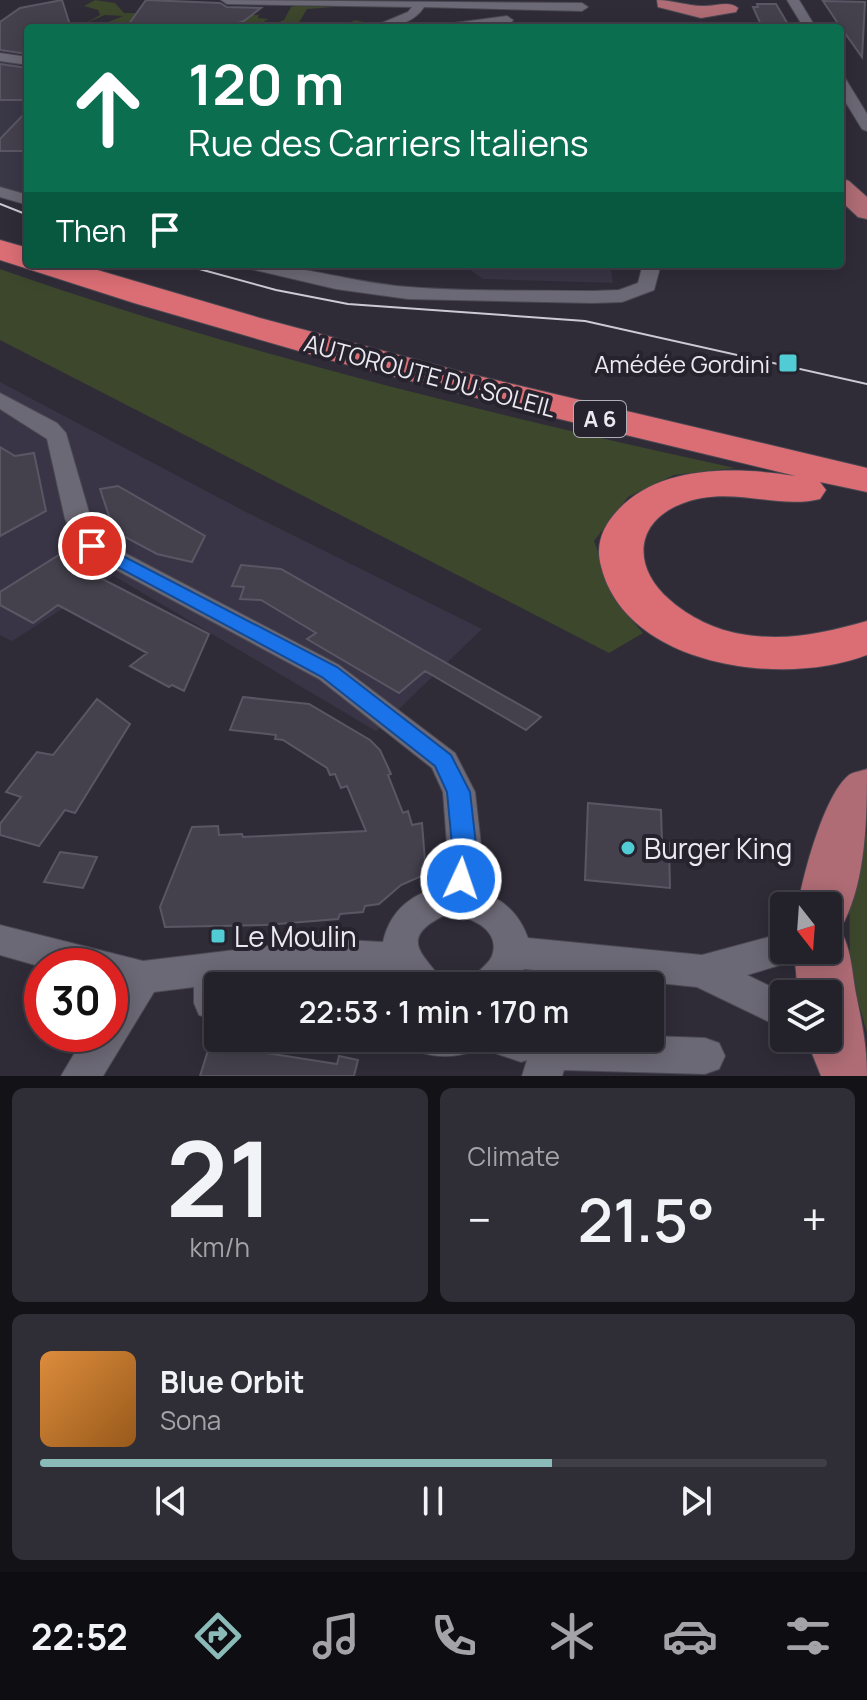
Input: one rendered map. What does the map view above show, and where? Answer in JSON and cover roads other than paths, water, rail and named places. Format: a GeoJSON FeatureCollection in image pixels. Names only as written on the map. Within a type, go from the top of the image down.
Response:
{"type":"FeatureCollection","features":[{"type":"Feature","properties":{"kind":"highway"},"geometry":{"type":"LineString","coordinates":[[0,231],[24,239]]}},
{"type":"Feature","properties":{"kind":"highway"},"geometry":{"type":"LineString","coordinates":[[0,249],[24,258]]}},
{"type":"Feature","properties":{"kind":"highway","name":"AUTOROUTE DU SOLEIL"},"geometry":{"type":"LineString","coordinates":[[57,268],[272,333],[460,384],[867,480]]}},
{"type":"Feature","properties":{"kind":"highway","name":"AUTOROUTE DU SOLEIL"},"geometry":{"type":"LineString","coordinates":[[119,268],[411,351],[675,415],[867,457]]}},
{"type":"Feature","properties":{"kind":"highway"},"geometry":{"type":"LineString","coordinates":[[867,504],[780,486],[701,486],[675,493],[647,506],[625,529],[621,547],[625,570],[645,603],[673,624],[708,641],[752,652],[794,656],[840,649],[867,637]]}},
{"type":"Feature","properties":{"kind":"main road"},"geometry":{"type":"LineString","coordinates":[[663,2],[701,12],[728,4]]}},
{"type":"Feature","properties":{"kind":"main road"},"geometry":{"type":"LineString","coordinates":[[663,2],[671,24]]}},
{"type":"Feature","properties":{"kind":"main road"},"geometry":{"type":"LineString","coordinates":[[710,24],[728,4]]}},
{"type":"Feature","properties":{"kind":"main road"},"geometry":{"type":"LineString","coordinates":[[844,166],[867,186]]}},
{"type":"Feature","properties":{"kind":"main road"},"geometry":{"type":"LineString","coordinates":[[844,190],[867,211]]}},
{"type":"Feature","properties":{"kind":"main road"},"geometry":{"type":"LineString","coordinates":[[828,892],[840,837],[851,812],[867,788]]}},
{"type":"Feature","properties":{"kind":"street"},"geometry":{"type":"LineString","coordinates":[[227,0],[421,2],[583,9]]}},
{"type":"Feature","properties":{"kind":"street"},"geometry":{"type":"LineString","coordinates":[[793,0],[808,24]]}},
{"type":"Feature","properties":{"kind":"street"},"geometry":{"type":"LineString","coordinates":[[388,24],[407,18],[421,2]]}},
{"type":"Feature","properties":{"kind":"street"},"geometry":{"type":"LineString","coordinates":[[470,24],[494,20],[550,21]]}},
{"type":"Feature","properties":{"kind":"street"},"geometry":{"type":"LineString","coordinates":[[0,57],[24,60]]}},
{"type":"Feature","properties":{"kind":"street"},"geometry":{"type":"LineString","coordinates":[[844,84],[866,87]]}},
{"type":"Feature","properties":{"kind":"street"},"geometry":{"type":"LineString","coordinates":[[844,87],[867,126]]}},
{"type":"Feature","properties":{"kind":"street"},"geometry":{"type":"LineString","coordinates":[[0,192],[24,199]]}},
{"type":"Feature","properties":{"kind":"street"},"geometry":{"type":"LineString","coordinates":[[272,268],[364,288],[408,293],[622,296],[647,286],[651,268]]}},
{"type":"Feature","properties":{"kind":"street"},"geometry":{"type":"LineString","coordinates":[[0,400],[49,428],[58,438],[78,519],[92,546],[329,672],[444,761],[459,792],[464,845],[462,888],[458,900]]}},
{"type":"Feature","properties":{"kind":"street"},"geometry":{"type":"LineString","coordinates":[[414,972],[400,944],[404,930],[413,917],[426,907],[458,900],[476,903],[503,922],[511,937],[512,952],[501,972]]}},
{"type":"Feature","properties":{"kind":"street"},"geometry":{"type":"LineString","coordinates":[[0,940],[29,948]]}},
{"type":"Feature","properties":{"kind":"street"},"geometry":{"type":"LineString","coordinates":[[512,952],[702,971],[770,953]]}},
{"type":"Feature","properties":{"kind":"street"},"geometry":{"type":"LineString","coordinates":[[128,973],[326,955],[410,972]]}},
{"type":"Feature","properties":{"kind":"street"},"geometry":{"type":"LineString","coordinates":[[212,967],[212,972]]}},
{"type":"Feature","properties":{"kind":"street"},"geometry":{"type":"LineString","coordinates":[[702,971],[770,1005]]}},
{"type":"Feature","properties":{"kind":"street"},"geometry":{"type":"LineString","coordinates":[[81,1076],[96,1052]]}},
{"type":"Feature","properties":{"kind":"street"},"geometry":{"type":"LineString","coordinates":[[529,1053],[705,1056]]}},
{"type":"Feature","properties":{"kind":"tram line"},"geometry":{"type":"LineString","coordinates":[[0,204],[24,213]]}},
{"type":"Feature","properties":{"kind":"tram line"},"geometry":{"type":"LineString","coordinates":[[196,268],[276,290],[348,304],[585,321],[867,384]]}},
{"type":"Feature","properties":{"kind":"place","name":"Amédée Gordini"},"geometry":{"type":"Point","coordinates":[788,363]}},
{"type":"Feature","properties":{"kind":"place","name":"Burger King"},"geometry":{"type":"Point","coordinates":[628,848]}},
{"type":"Feature","properties":{"kind":"place","name":"Le Moulin"},"geometry":{"type":"Point","coordinates":[218,936]}}]}
